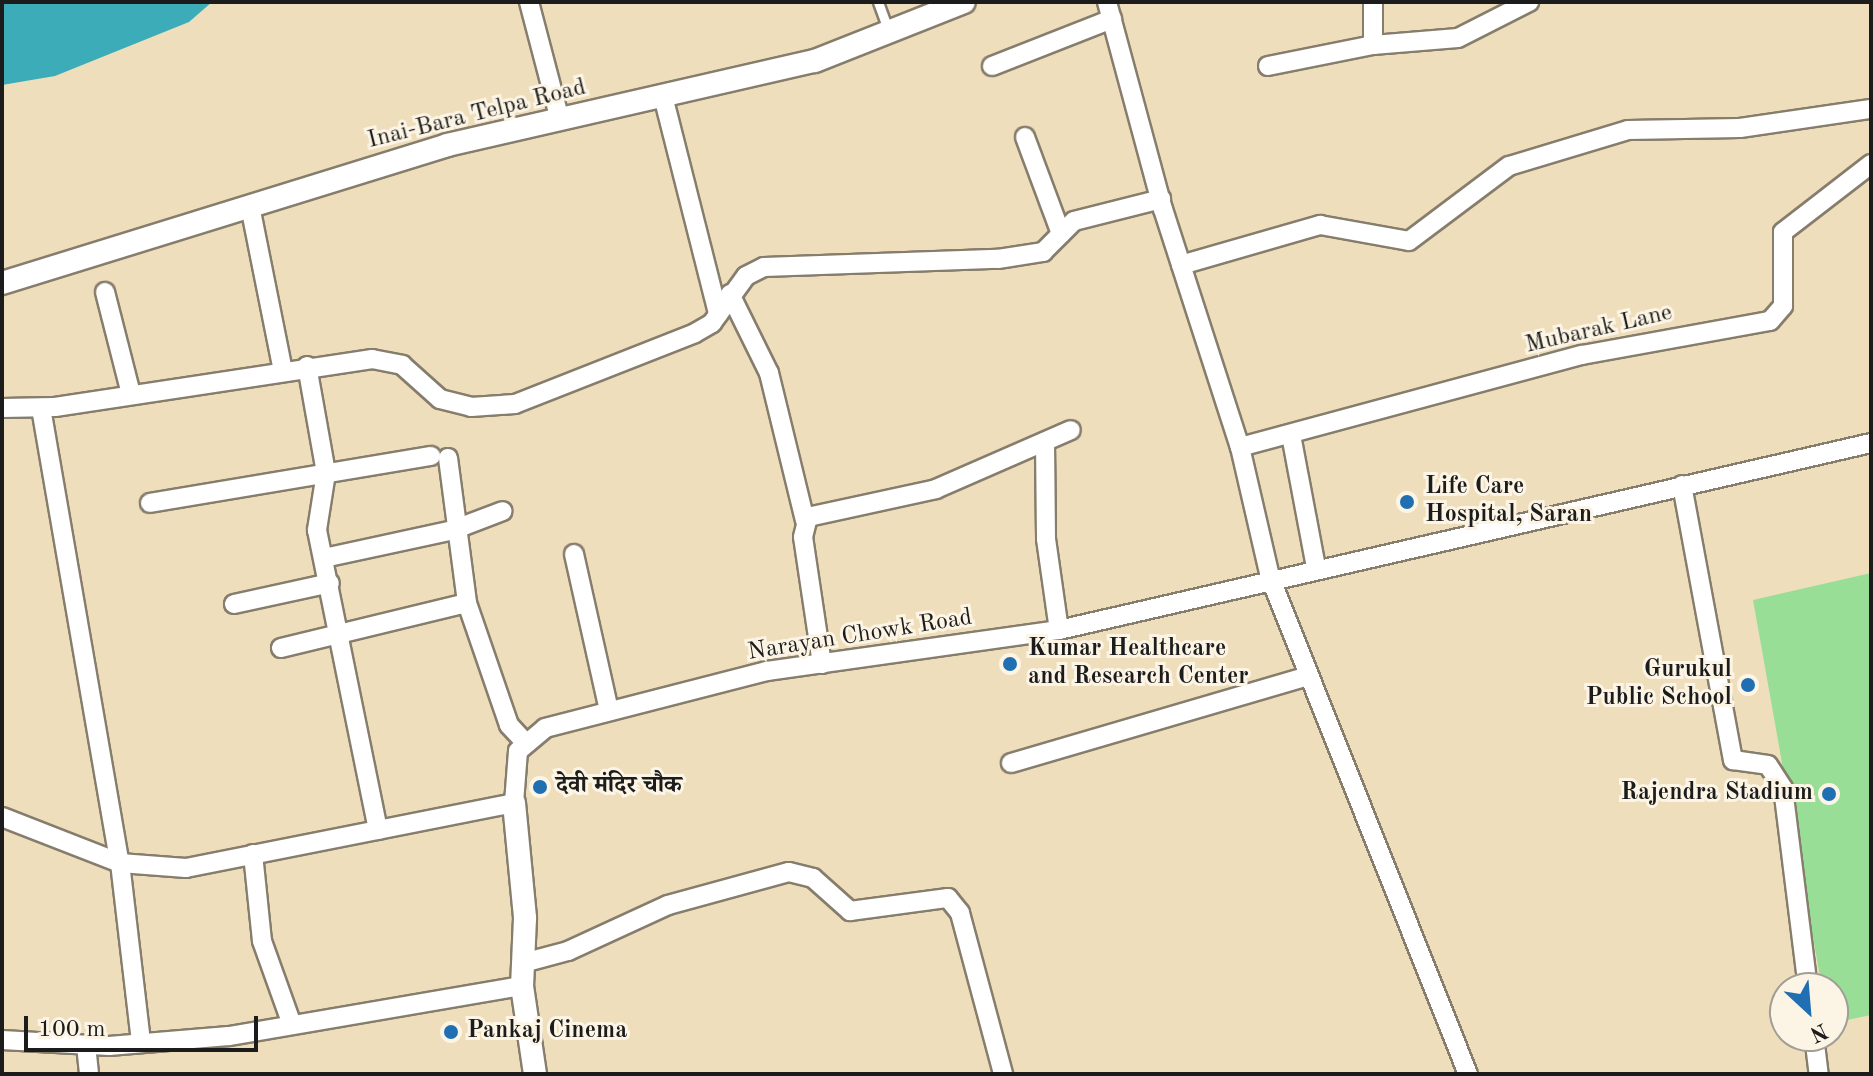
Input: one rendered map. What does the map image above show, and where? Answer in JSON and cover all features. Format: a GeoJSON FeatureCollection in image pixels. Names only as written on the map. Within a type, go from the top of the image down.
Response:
{"type":"FeatureCollection","features":[{"type":"Feature","properties":{"kind":"street"},"geometry":{"type":"LineString","coordinates":[[529,2],[549,57],[560,120]]}},
{"type":"Feature","properties":{"kind":"street","name":"Inai-Bara Telpa Road"},"geometry":{"type":"LineString","coordinates":[[2,283],[250,206],[560,120],[815,61],[964,2]]}},
{"type":"Feature","properties":{"kind":"street"},"geometry":{"type":"LineString","coordinates":[[1373,2],[1373,45]]}},
{"type":"Feature","properties":{"kind":"street"},"geometry":{"type":"LineString","coordinates":[[1268,66],[1373,45],[1458,38],[1529,2]]}},
{"type":"Feature","properties":{"kind":"street"},"geometry":{"type":"LineString","coordinates":[[992,66],[1110,11],[1161,199],[1240,447],[1270,577],[1468,1074]]}},
{"type":"Feature","properties":{"kind":"street"},"geometry":{"type":"LineString","coordinates":[[663,96],[718,314]]}},
{"type":"Feature","properties":{"kind":"street"},"geometry":{"type":"LineString","coordinates":[[1181,265],[1320,225],[1409,241],[1509,166],[1628,130],[1740,128],[1871,109]]}},
{"type":"Feature","properties":{"kind":"street"},"geometry":{"type":"LineString","coordinates":[[1025,137],[1061,234]]}},
{"type":"Feature","properties":{"kind":"street","name":"Mubarak Lane"},"geometry":{"type":"LineString","coordinates":[[1240,447],[1582,355],[1770,321],[1783,306],[1783,232],[1871,164]]}},
{"type":"Feature","properties":{"kind":"street"},"geometry":{"type":"LineString","coordinates":[[2,408],[41,408],[307,366],[390,360],[440,399],[471,407],[515,404],[695,333],[718,314],[746,276],[787,261],[998,259],[1043,252],[1074,221],[1161,199]]}},
{"type":"Feature","properties":{"kind":"street"},"geometry":{"type":"LineString","coordinates":[[250,206],[283,371]]}},
{"type":"Feature","properties":{"kind":"street"},"geometry":{"type":"LineString","coordinates":[[105,292],[131,394]]}},
{"type":"Feature","properties":{"kind":"street"},"geometry":{"type":"LineString","coordinates":[[730,294],[769,373],[805,521],[822,664]]}},
{"type":"Feature","properties":{"kind":"street"},"geometry":{"type":"LineString","coordinates":[[307,366],[326,473],[317,530],[344,633],[342,666],[378,830]]}},
{"type":"Feature","properties":{"kind":"street"},"geometry":{"type":"LineString","coordinates":[[41,408],[120,863],[141,1043]]}},
{"type":"Feature","properties":{"kind":"street"},"geometry":{"type":"LineString","coordinates":[[805,521],[936,489],[1071,430]]}},
{"type":"Feature","properties":{"kind":"street"},"geometry":{"type":"LineString","coordinates":[[1291,435],[1316,567]]}},
{"type":"Feature","properties":{"kind":"street"},"geometry":{"type":"LineString","coordinates":[[1045,442],[1046,539],[1059,630]]}},
{"type":"Feature","properties":{"kind":"street","name":"Narayan Chowk Road"},"geometry":{"type":"LineString","coordinates":[[524,741],[609,711],[822,664],[1059,630],[1270,577],[1871,443]]}},
{"type":"Feature","properties":{"kind":"street"},"geometry":{"type":"LineString","coordinates":[[150,503],[439,457],[467,603],[509,725],[524,741],[514,803],[522,975],[535,1074]]}},
{"type":"Feature","properties":{"kind":"street"},"geometry":{"type":"LineString","coordinates":[[1682,485],[1733,760],[1768,765],[1783,788],[1806,972]]}},
{"type":"Feature","properties":{"kind":"street"},"geometry":{"type":"LineString","coordinates":[[324,558],[453,530],[503,511]]}},
{"type":"Feature","properties":{"kind":"street"},"geometry":{"type":"LineString","coordinates":[[574,554],[609,711]]}},
{"type":"Feature","properties":{"kind":"street"},"geometry":{"type":"LineString","coordinates":[[234,604],[330,583]]}},
{"type":"Feature","properties":{"kind":"street"},"geometry":{"type":"LineString","coordinates":[[281,648],[467,603]]}},
{"type":"Feature","properties":{"kind":"street"},"geometry":{"type":"LineString","coordinates":[[1011,763],[1309,676]]}},
{"type":"Feature","properties":{"kind":"street"},"geometry":{"type":"LineString","coordinates":[[2,817],[120,863],[186,868],[514,803]]}},
{"type":"Feature","properties":{"kind":"street"},"geometry":{"type":"LineString","coordinates":[[253,854],[262,941],[292,1025]]}},
{"type":"Feature","properties":{"kind":"street"},"geometry":{"type":"LineString","coordinates":[[2,1040],[86,1045],[141,1043],[292,1025],[522,975],[668,905],[789,872],[813,878],[850,911],[948,898],[960,913],[1003,1074]]}},
{"type":"Feature","properties":{"kind":"street"},"geometry":{"type":"LineString","coordinates":[[86,1045],[89,1074]]}},
{"type":"Feature","properties":{"kind":"street"},"geometry":{"type":"LineString","coordinates":[[1816,1052],[1819,1074]]}},
{"type":"Feature","properties":{"kind":"lane"},"geometry":{"type":"LineString","coordinates":[[878,2],[889,32]]}},
{"type":"Feature","properties":{"kind":"green space","name":"Rajendra Stadium"},"geometry":{"type":"Polygon","coordinates":[[[1871,573],[1871,1015],[1849,1020],[1849,972],[1819,972],[1753,600],[1871,573]]]}},
{"type":"Feature","properties":{"kind":"water"},"geometry":{"type":"Polygon","coordinates":[[[2,2],[212,2],[189,22],[55,76],[2,85],[2,2]]]}},
{"type":"Feature","properties":{"kind":"place","name":"Life Care Hospital, Saran"},"geometry":{"type":"Point","coordinates":[1407,502]}},
{"type":"Feature","properties":{"kind":"place","name":"Kumar Healthcare and Research Center"},"geometry":{"type":"Point","coordinates":[1010,664]}},
{"type":"Feature","properties":{"kind":"place","name":"Gurukul Public School"},"geometry":{"type":"Point","coordinates":[1748,685]}},
{"type":"Feature","properties":{"kind":"place","name":"देवी मंदिर चौक"},"geometry":{"type":"Point","coordinates":[540,787]}},
{"type":"Feature","properties":{"kind":"place","name":"Rajendra Stadium"},"geometry":{"type":"Point","coordinates":[1829,794]}},
{"type":"Feature","properties":{"kind":"place","name":"Pankaj Cinema"},"geometry":{"type":"Point","coordinates":[451,1032]}}]}
